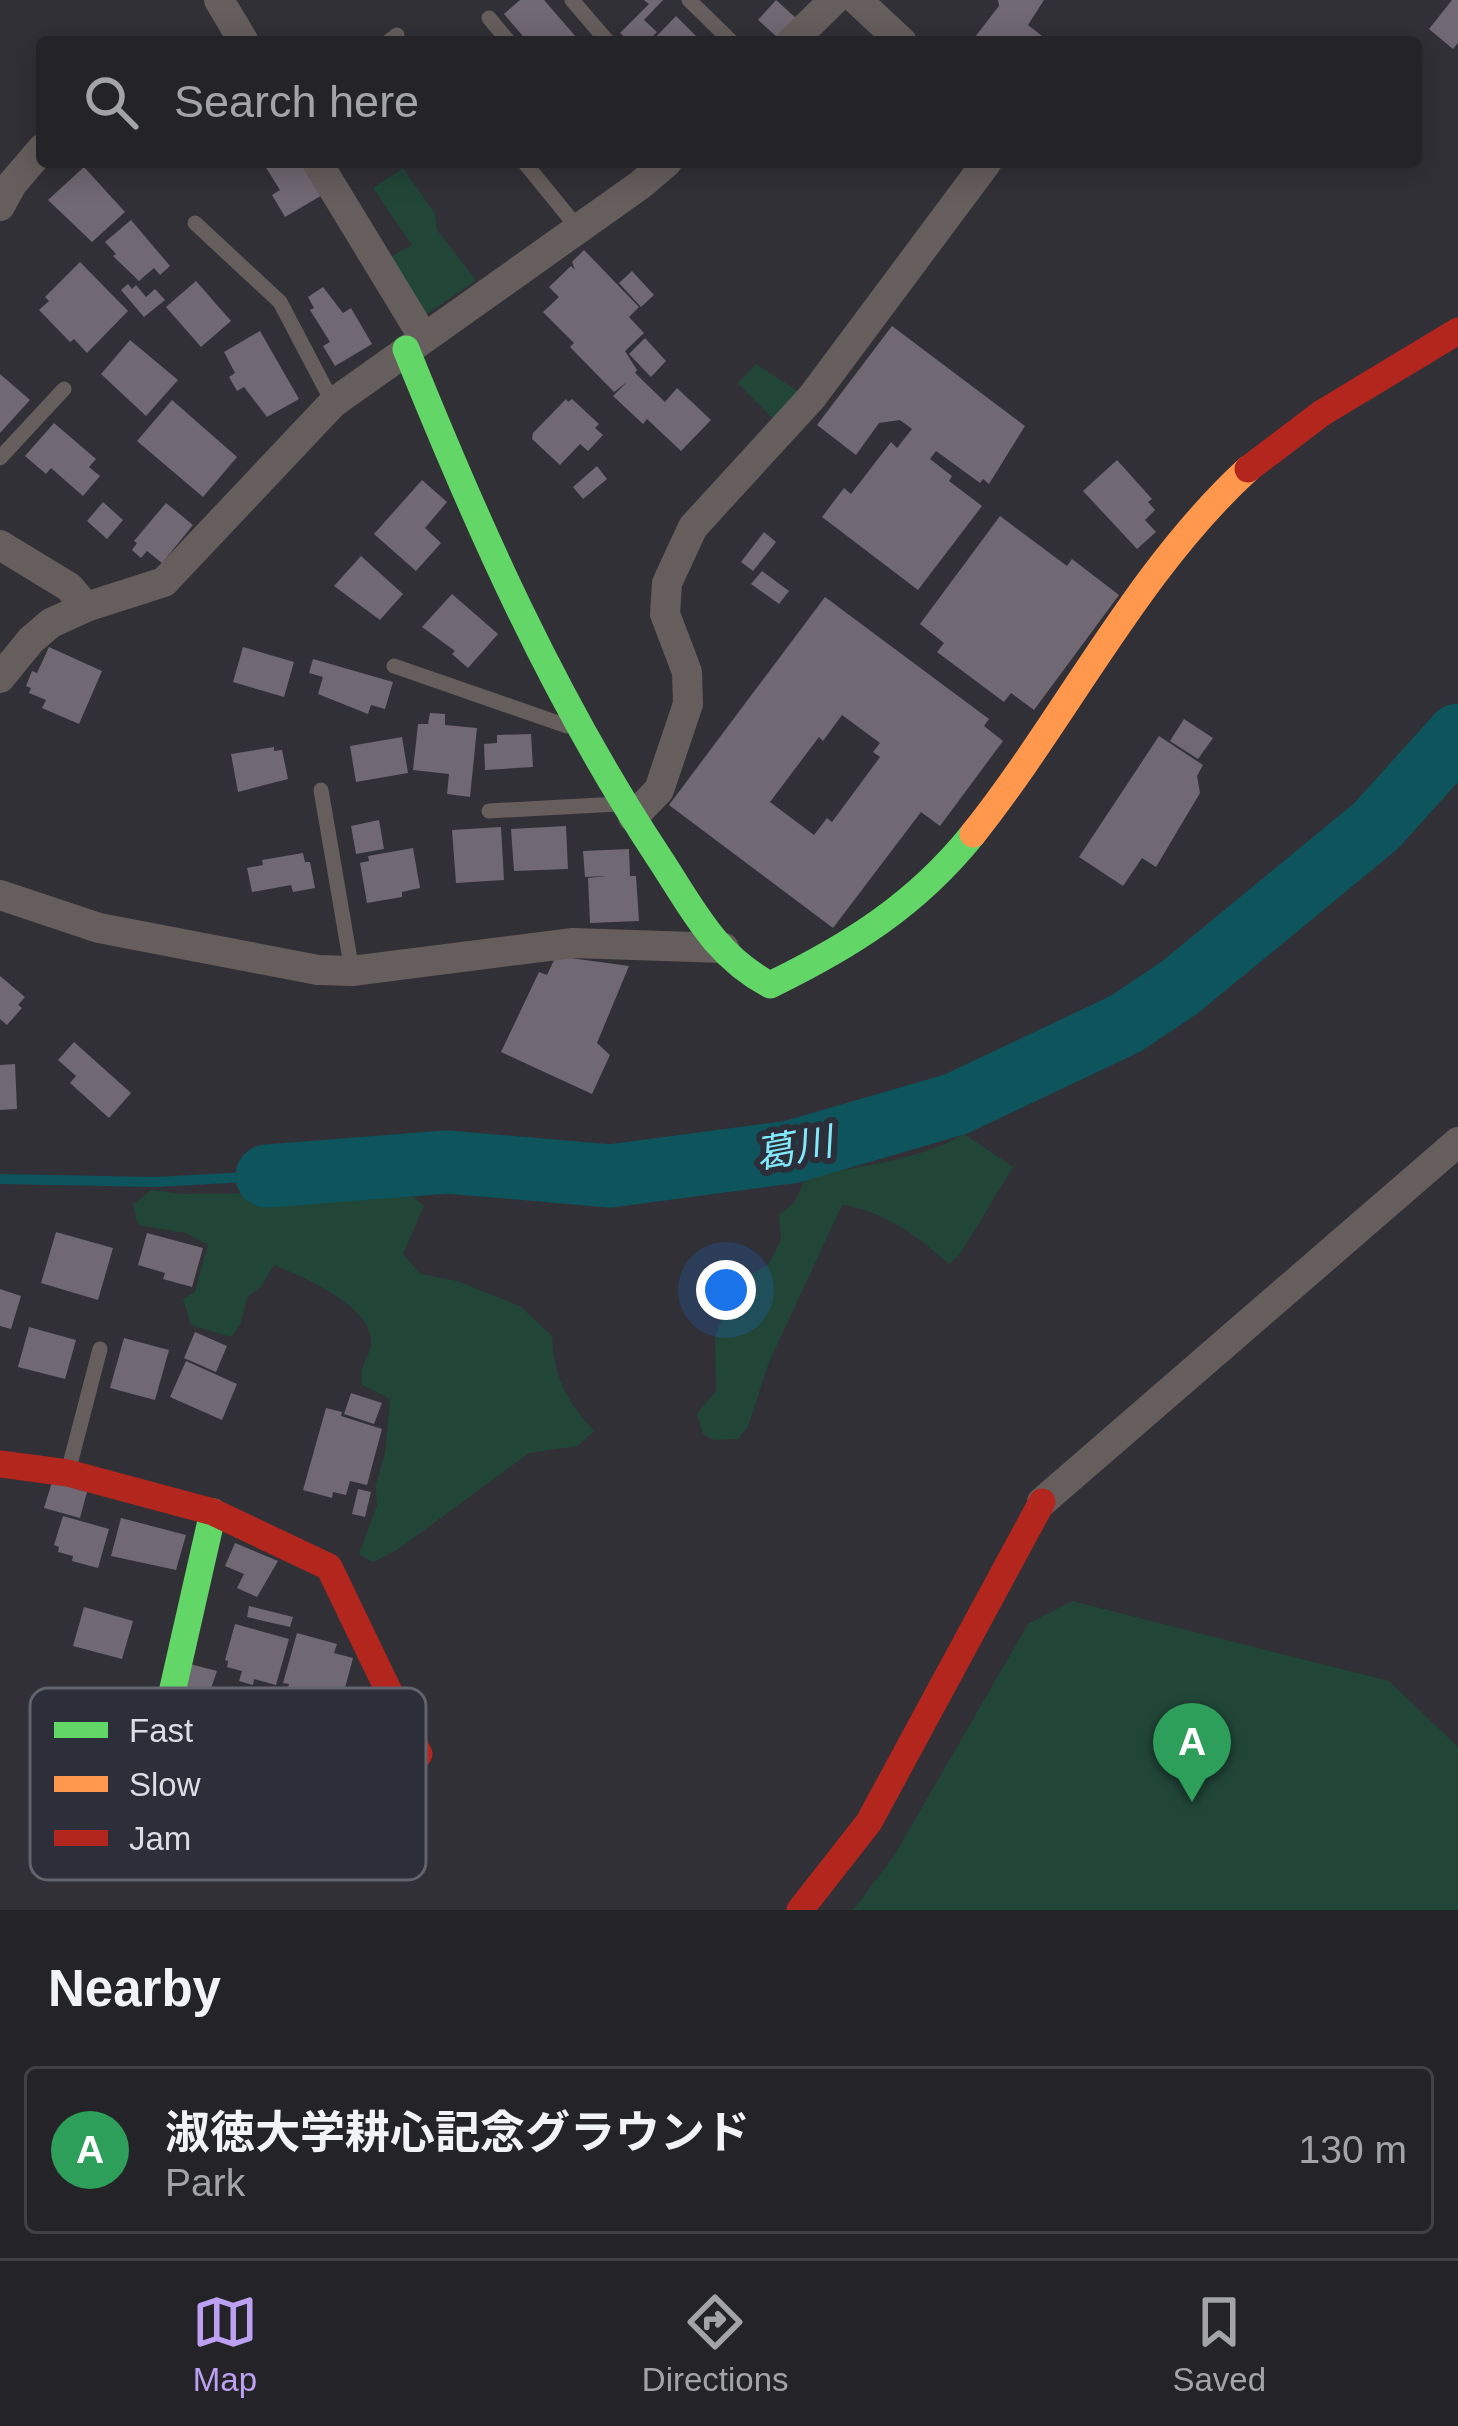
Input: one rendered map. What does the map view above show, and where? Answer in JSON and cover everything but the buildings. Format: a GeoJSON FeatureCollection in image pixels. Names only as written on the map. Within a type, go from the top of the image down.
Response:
{"type":"FeatureCollection","features":[{"type":"Feature","properties":{"kind":"street"},"geometry":{"type":"LineString","coordinates":[[798,36],[836,1],[892,36]]}},
{"type":"Feature","properties":{"kind":"street"},"geometry":{"type":"LineString","coordinates":[[231,5],[242,36]]}},
{"type":"Feature","properties":{"kind":"street"},"geometry":{"type":"LineString","coordinates":[[0,206],[36,156]]}},
{"type":"Feature","properties":{"kind":"street"},"geometry":{"type":"LineString","coordinates":[[320,168],[415,344],[476,523],[533,648],[629,811],[724,948],[740,968],[770,985],[819,966],[899,906],[988,820],[1168,560],[1227,489],[1291,433],[1458,331]]}},
{"type":"Feature","properties":{"kind":"street"},"geometry":{"type":"LineString","coordinates":[[0,679],[51,623],[164,582],[333,404],[659,168]]}},
{"type":"Feature","properties":{"kind":"street"},"geometry":{"type":"LineString","coordinates":[[629,811],[658,790],[688,704],[687,672],[665,614],[667,583],[693,527],[812,397],[984,168]]}},
{"type":"Feature","properties":{"kind":"street"},"geometry":{"type":"LineString","coordinates":[[0,545],[69,587],[86,607]]}},
{"type":"Feature","properties":{"kind":"street"},"geometry":{"type":"LineString","coordinates":[[0,895],[99,928],[318,970],[352,971],[573,943],[724,948]]}},
{"type":"Feature","properties":{"kind":"street"},"geometry":{"type":"LineString","coordinates":[[800,1910],[869,1822],[1042,1502],[1458,1142]]}},
{"type":"Feature","properties":{"kind":"street"},"geometry":{"type":"LineString","coordinates":[[0,1464],[68,1472],[213,1512],[328,1567],[387,1688]]}},
{"type":"Feature","properties":{"kind":"street"},"geometry":{"type":"LineString","coordinates":[[173,1688],[213,1512]]}},
{"type":"Feature","properties":{"kind":"lane"},"geometry":{"type":"LineString","coordinates":[[572,0],[603,36]]}},
{"type":"Feature","properties":{"kind":"lane"},"geometry":{"type":"LineString","coordinates":[[689,0],[726,36]]}},
{"type":"Feature","properties":{"kind":"lane"},"geometry":{"type":"LineString","coordinates":[[489,18],[504,36]]}},
{"type":"Feature","properties":{"kind":"lane"},"geometry":{"type":"LineString","coordinates":[[529,168],[578,227]]}},
{"type":"Feature","properties":{"kind":"lane"},"geometry":{"type":"LineString","coordinates":[[195,223],[280,302],[333,404]]}},
{"type":"Feature","properties":{"kind":"lane"},"geometry":{"type":"LineString","coordinates":[[0,458],[64,389]]}},
{"type":"Feature","properties":{"kind":"lane"},"geometry":{"type":"LineString","coordinates":[[394,665],[580,732]]}},
{"type":"Feature","properties":{"kind":"lane"},"geometry":{"type":"LineString","coordinates":[[321,790],[352,971]]}},
{"type":"Feature","properties":{"kind":"lane"},"geometry":{"type":"LineString","coordinates":[[489,811],[629,811]]}},
{"type":"Feature","properties":{"kind":"lane"},"geometry":{"type":"LineString","coordinates":[[68,1472],[100,1348]]}},
{"type":"Feature","properties":{"kind":"green space"},"geometry":{"type":"Polygon","coordinates":[[[403,168],[435,214],[437,230],[476,280],[424,316],[389,258],[412,245],[373,188],[403,168]]]}},
{"type":"Feature","properties":{"kind":"green space"},"geometry":{"type":"Polygon","coordinates":[[[756,364],[805,396],[779,425],[738,383],[756,364]]]}},
{"type":"Feature","properties":{"kind":"green space"},"geometry":{"type":"Polygon","coordinates":[[[964,1134],[1013,1167],[960,1254],[949,1264],[900,1226],[842,1205],[769,1362],[748,1426],[738,1439],[714,1440],[703,1434],[697,1414],[716,1391],[715,1337],[727,1304],[738,1281],[767,1266],[781,1241],[779,1215],[794,1203],[807,1176],[909,1156],[964,1134]]]}},
{"type":"Feature","properties":{"kind":"green space"},"geometry":{"type":"Polygon","coordinates":[[[380,1187],[410,1194],[424,1206],[403,1254],[420,1274],[457,1281],[520,1306],[552,1336],[563,1388],[594,1431],[578,1446],[529,1453],[397,1550],[373,1562],[359,1554],[377,1506],[376,1485],[390,1403],[362,1385],[362,1368],[370,1349],[364,1321],[337,1296],[274,1265],[261,1287],[247,1297],[241,1323],[231,1337],[191,1325],[183,1299],[195,1292],[208,1245],[186,1233],[138,1225],[133,1204],[152,1190],[288,1193],[323,1199],[380,1187]]]}},
{"type":"Feature","properties":{"kind":"green space"},"geometry":{"type":"Polygon","coordinates":[[[1072,1601],[1389,1681],[1458,1747],[1458,1910],[853,1910],[894,1856],[1028,1624],[1072,1601]]]}},
{"type":"Feature","properties":{"kind":"waterway","name":"葛川"},"geometry":{"type":"LineString","coordinates":[[267,1176],[447,1162],[610,1176],[791,1152],[956,1104],[1125,1024],[1179,988],[1376,826],[1458,735]]}},
{"type":"Feature","properties":{"kind":"waterway","name":"葛川"},"geometry":{"type":"LineString","coordinates":[[0,1179],[156,1182],[267,1176]]}},
{"type":"Feature","properties":{"kind":"traffic: fast"},"geometry":{"type":"LineString","coordinates":[[406,349],[489,545],[584,734],[682,894],[733,959],[770,985],[799,970],[905,903],[973,834]]}},
{"type":"Feature","properties":{"kind":"traffic: fast"},"geometry":{"type":"LineString","coordinates":[[173,1688],[213,1512]]}},
{"type":"Feature","properties":{"kind":"traffic: slow"},"geometry":{"type":"LineString","coordinates":[[973,834],[1171,553],[1248,469]]}},
{"type":"Feature","properties":{"kind":"traffic: jam"},"geometry":{"type":"LineString","coordinates":[[1248,469],[1322,413],[1458,331]]}},
{"type":"Feature","properties":{"kind":"traffic: jam"},"geometry":{"type":"LineString","coordinates":[[0,1464],[68,1473],[213,1512],[329,1567],[387,1688]]}},
{"type":"Feature","properties":{"kind":"traffic: jam"},"geometry":{"type":"LineString","coordinates":[[800,1910],[869,1822],[1042,1502]]}},
{"type":"Feature","properties":{"kind":"place","name":"淑徳大学耕心記念グラウンド"},"geometry":{"type":"Point","coordinates":[1192,1802]}}]}
